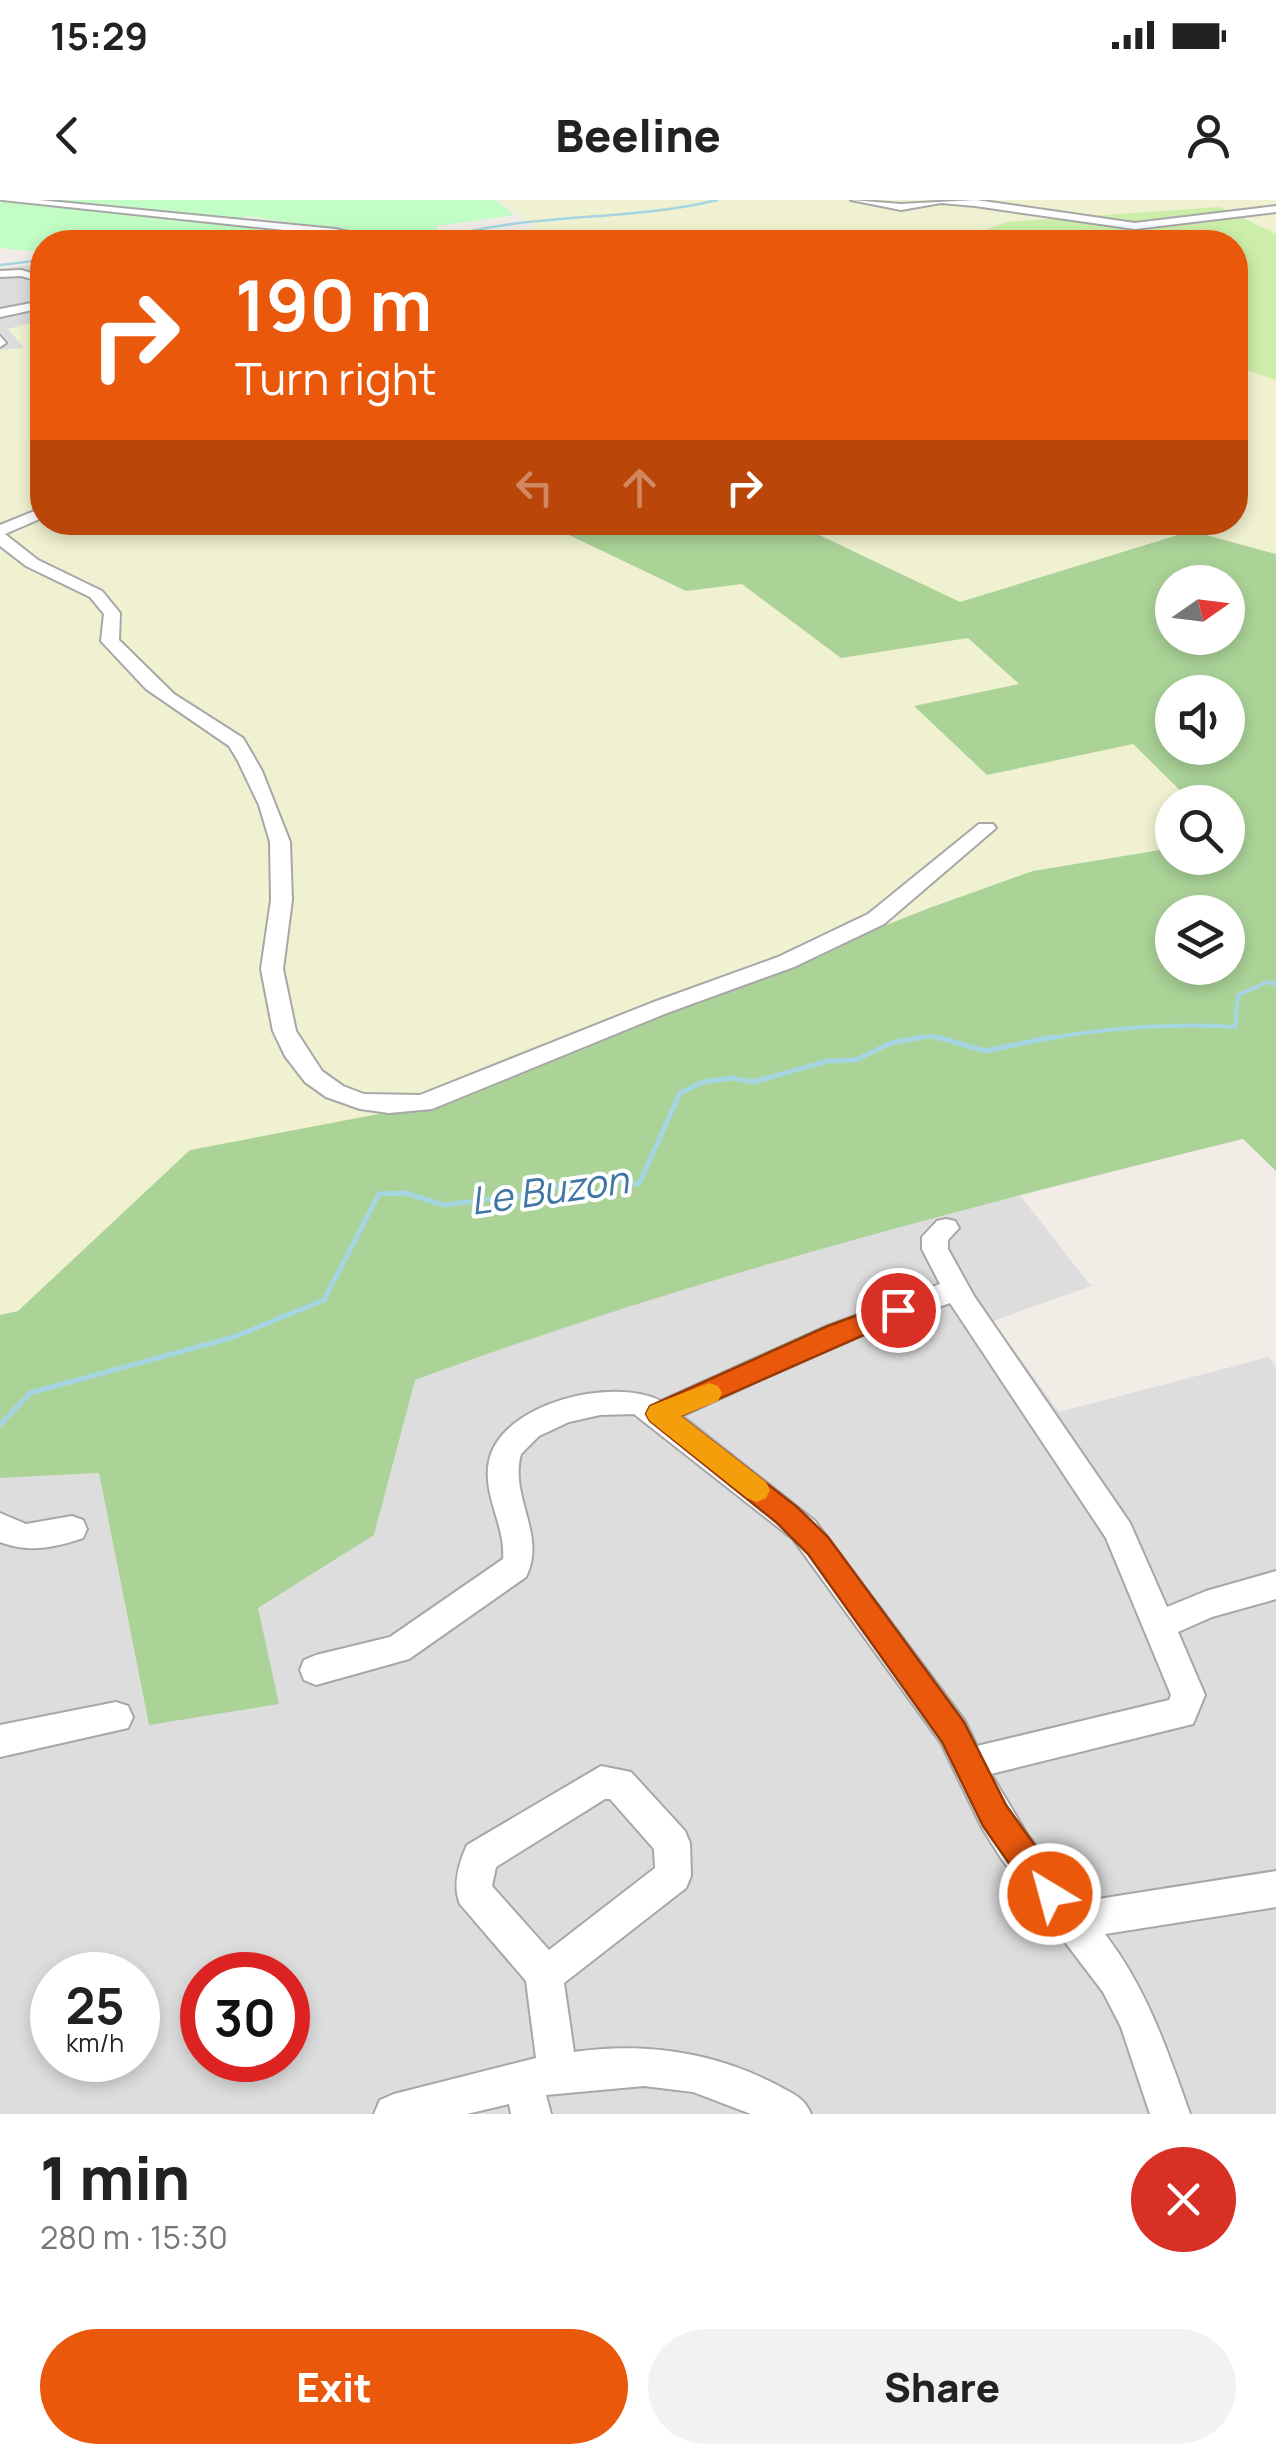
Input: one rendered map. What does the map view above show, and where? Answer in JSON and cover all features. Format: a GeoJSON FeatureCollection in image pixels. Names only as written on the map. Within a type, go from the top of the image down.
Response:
{"type":"FeatureCollection","features":[{"type":"Feature","properties":{"kind":"street"},"geometry":{"type":"LineString","coordinates":[[7,200],[314,230]]}},
{"type":"Feature","properties":{"kind":"street"},"geometry":{"type":"LineString","coordinates":[[856,200],[902,207],[940,200],[975,202],[1134,226],[1276,208]]}},
{"type":"Feature","properties":{"kind":"street"},"geometry":{"type":"LineString","coordinates":[[0,274],[30,275]]}},
{"type":"Feature","properties":{"kind":"street"},"geometry":{"type":"LineString","coordinates":[[0,313],[30,307]]}},
{"type":"Feature","properties":{"kind":"street"},"geometry":{"type":"LineString","coordinates":[[30,519],[0,534],[32,563],[96,594],[110,606],[110,642],[147,684],[236,742],[277,825],[282,902],[272,966],[280,1021],[296,1057],[326,1088],[347,1100],[392,1108],[424,1104],[850,933],[876,919],[986,828]]}},
{"type":"Feature","properties":{"kind":"street"},"geometry":{"type":"LineString","coordinates":[[946,1228],[935,1238],[935,1249],[956,1288],[1119,1532],[1188,1695],[1181,1713],[971,1763]]}},
{"type":"Feature","properties":{"kind":"street"},"geometry":{"type":"LineString","coordinates":[[659,1414],[837,1333],[956,1288]]}},
{"type":"Feature","properties":{"kind":"street"},"geometry":{"type":"LineString","coordinates":[[316,1670],[398,1648],[515,1568],[521,1560],[520,1547],[507,1508],[502,1476],[506,1452],[531,1426],[569,1410],[633,1401],[659,1414],[787,1515],[818,1546],[953,1732],[994,1816],[1072,1922],[1099,1952],[1127,1998],[1170,2114]]}},
{"type":"Feature","properties":{"kind":"street"},"geometry":{"type":"LineString","coordinates":[[0,1526],[13,1536],[40,1538],[72,1529]]}},
{"type":"Feature","properties":{"kind":"street"},"geometry":{"type":"LineString","coordinates":[[1160,1625],[1206,1605],[1276,1585]]}},
{"type":"Feature","properties":{"kind":"street"},"geometry":{"type":"LineString","coordinates":[[0,1741],[116,1717]]}},
{"type":"Feature","properties":{"kind":"street"},"geometry":{"type":"LineString","coordinates":[[537,2090],[544,1972],[473,1890],[480,1857],[602,1782],[619,1784],[672,1844],[673,1876],[559,1966],[544,1972]]}},
{"type":"Feature","properties":{"kind":"street"},"geometry":{"type":"LineString","coordinates":[[1072,1922],[1276,1889]]}},
{"type":"Feature","properties":{"kind":"street"},"geometry":{"type":"LineString","coordinates":[[394,2114],[537,2090],[596,2065],[648,2064],[747,2089],[791,2114]]}},
{"type":"Feature","properties":{"kind":"shaded area"},"geometry":{"type":"Polygon","coordinates":[[[30,265],[30,323],[9,329],[24,348],[0,350],[0,269],[30,265]]]}},
{"type":"Feature","properties":{"kind":"shaded area"},"geometry":{"type":"Polygon","coordinates":[[[1019,1194],[1091,1286],[993,1321],[1059,1412],[1269,1357],[1276,1368],[1276,2114],[0,2114],[0,1478],[99,1473],[149,1725],[257,1608],[374,1535],[414,1380],[560,1326],[919,1219],[1019,1194]]]}},
{"type":"Feature","properties":{"kind":"green space"},"geometry":{"type":"Polygon","coordinates":[[[0,200],[495,200],[515,215],[437,226],[437,230],[334,230],[247,216],[236,223],[291,230],[30,230],[30,251],[0,248],[0,200]]]}},
{"type":"Feature","properties":{"kind":"green space"},"geometry":{"type":"Polygon","coordinates":[[[499,200],[1276,200],[1276,554],[1206,535],[1248,535],[1248,230],[526,230],[534,226],[499,200]]]}},
{"type":"Feature","properties":{"kind":"green space"},"geometry":{"type":"Polygon","coordinates":[[[1220,207],[1276,234],[1276,380],[1248,370],[1248,230],[985,230],[1006,222],[1220,207]]]}},
{"type":"Feature","properties":{"kind":"green space"},"geometry":{"type":"Polygon","coordinates":[[[30,323],[30,535],[569,535],[686,591],[742,583],[841,658],[967,638],[1020,684],[915,706],[986,775],[1133,743],[1175,785],[1155,785],[1155,851],[1033,871],[431,1104],[18,1311],[0,1315],[0,350],[24,348],[8,329],[30,323]]]}},
{"type":"Feature","properties":{"kind":"green space"},"geometry":{"type":"Polygon","coordinates":[[[569,535],[819,535],[960,602],[1178,535],[1206,535],[1276,554],[1276,1171],[1243,1139],[825,1248],[619,1310],[415,1380],[374,1535],[258,1608],[279,1704],[149,1725],[99,1473],[0,1478],[0,1315],[18,1311],[190,1150],[431,1104],[1033,871],[1155,851],[1155,875],[1245,875],[1245,785],[1175,785],[1133,744],[987,775],[914,706],[1019,684],[968,638],[841,658],[742,584],[686,591],[569,535]]]}},
{"type":"Feature","properties":{"kind":"green space"},"geometry":{"type":"Polygon","coordinates":[[[819,535],[1178,535],[960,602],[819,535]]]}},
{"type":"Feature","properties":{"kind":"waterway"},"geometry":{"type":"LineString","coordinates":[[478,230],[646,212],[717,200]]}},
{"type":"Feature","properties":{"kind":"waterway"},"geometry":{"type":"LineString","coordinates":[[0,265],[30,261]]}},
{"type":"Feature","properties":{"kind":"waterway","name":"Le Buzon"},"geometry":{"type":"LineString","coordinates":[[1041,1040],[1137,1028],[1235,1027],[1238,995],[1267,982],[1276,984]]}},
{"type":"Feature","properties":{"kind":"waterway","name":"Le Buzon"},"geometry":{"type":"LineString","coordinates":[[909,1040],[932,1036],[946,1040]]}},
{"type":"Feature","properties":{"kind":"waterway","name":"Le Buzon"},"geometry":{"type":"LineString","coordinates":[[0,1425],[30,1393],[234,1337],[324,1300],[379,1194],[405,1193],[444,1205],[539,1193],[578,1178],[639,1184],[680,1093],[703,1082],[731,1078],[753,1082],[828,1061],[856,1060],[891,1043],[923,1037]]}},
{"type":"Feature","properties":{"kind":"waterway","name":"Le Buzon"},"geometry":{"type":"LineString","coordinates":[[937,1037],[985,1051],[1053,1037]]}},
{"type":"Feature","properties":{"kind":"slow traffic"},"geometry":{"type":"LineString","coordinates":[[709,1393],[659,1414],[757,1490]]}},
{"type":"Feature","properties":{"kind":"route"},"geometry":{"type":"LineString","coordinates":[[898,1310],[837,1333],[659,1414],[787,1515],[818,1546],[953,1732],[994,1816],[1050,1894]]}}]}
